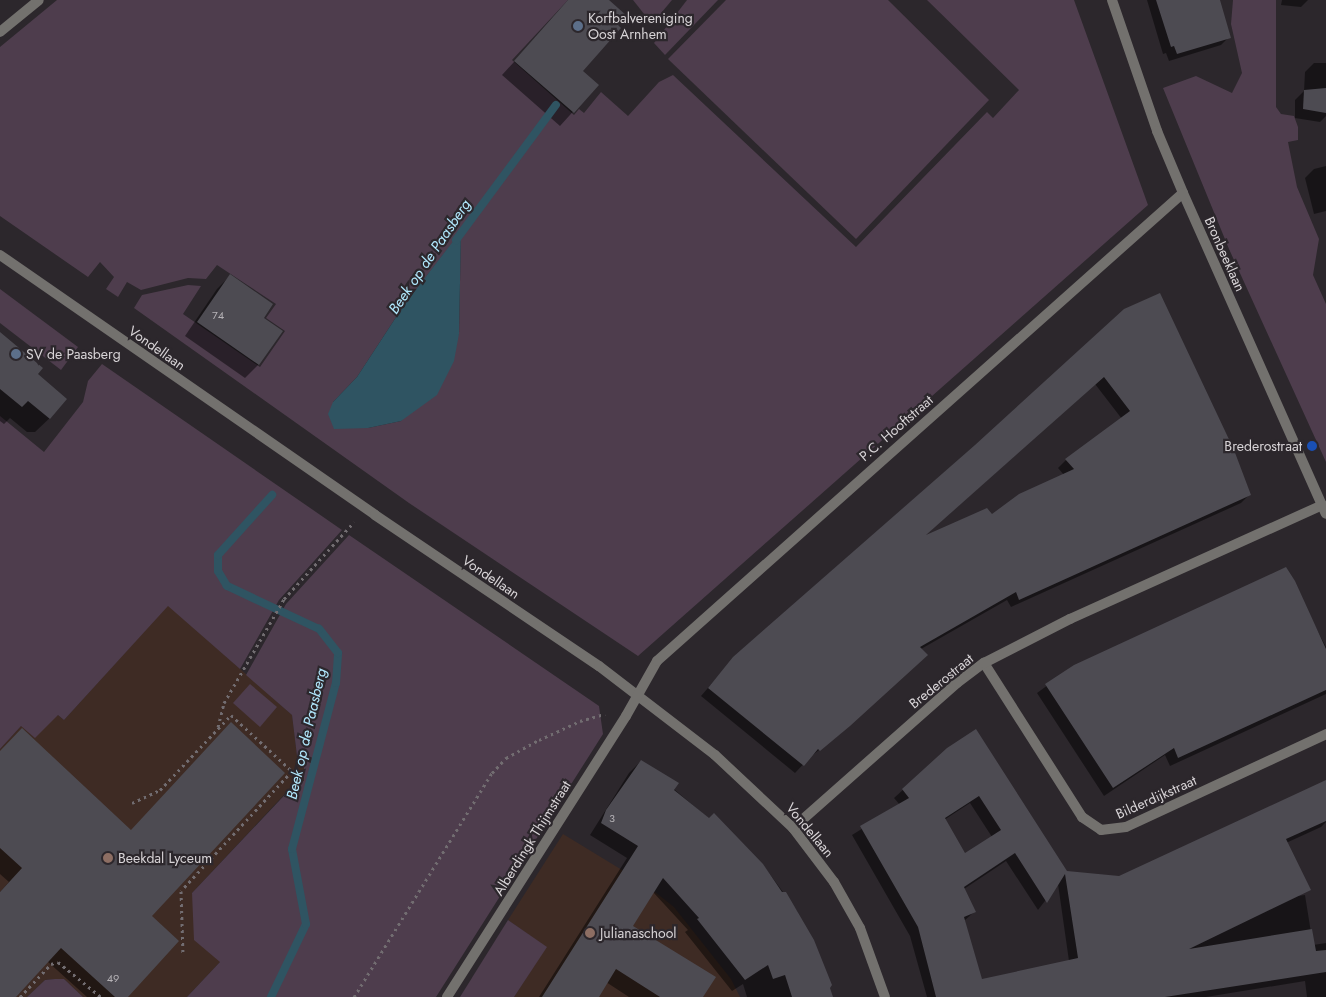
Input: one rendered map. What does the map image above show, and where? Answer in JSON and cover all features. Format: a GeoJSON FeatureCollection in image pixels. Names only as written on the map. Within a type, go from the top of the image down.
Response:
{"type":"FeatureCollection","features":[{"type":"Feature","properties":{"kind":"street"},"geometry":{"type":"LineString","coordinates":[[0,32],[40,0]]}},
{"type":"Feature","properties":{"kind":"street","name":"Bronbeeklaan"},"geometry":{"type":"LineString","coordinates":[[1112,0],[1157,130],[1324,510]]}},
{"type":"Feature","properties":{"kind":"street","name":"P.C. Hooftstraat"},"geometry":{"type":"LineString","coordinates":[[638,694],[657,661],[701,618],[1183,192]]}},
{"type":"Feature","properties":{"kind":"street","name":"Vondellaan"},"geometry":{"type":"LineString","coordinates":[[0,255],[638,694],[735,773],[793,828],[834,882],[860,928],[885,997]]}},
{"type":"Feature","properties":{"kind":"street","name":"Brederostraat"},"geometry":{"type":"LineString","coordinates":[[793,828],[957,683],[984,663],[1070,619],[1324,510]]}},
{"type":"Feature","properties":{"kind":"street","name":"Bilderdijkstraat"},"geometry":{"type":"LineString","coordinates":[[984,663],[1082,817],[1101,830],[1126,827],[1326,734]]}},
{"type":"Feature","properties":{"kind":"street","name":"Alberdingk Thijmstraat"},"geometry":{"type":"LineString","coordinates":[[447,997],[626,716],[638,694]]}},
{"type":"Feature","properties":{"kind":"path"},"geometry":{"type":"LineString","coordinates":[[218,728],[224,703],[284,599],[366,508]]}},
{"type":"Feature","properties":{"kind":"path"},"geometry":{"type":"LineString","coordinates":[[354,997],[463,816],[506,758],[580,721],[603,714],[626,716]]}},
{"type":"Feature","properties":{"kind":"path"},"geometry":{"type":"LineString","coordinates":[[132,803],[160,790],[231,715],[292,771],[181,891],[183,954]]}},
{"type":"Feature","properties":{"kind":"path"},"geometry":{"type":"LineString","coordinates":[[20,997],[51,964],[58,962],[101,997]]}},
{"type":"Feature","properties":{"kind":"shaded area"},"geometry":{"type":"Polygon","coordinates":[[[57,0],[568,0],[512,60],[574,115],[579,109],[584,113],[601,92],[628,116],[659,82],[673,75],[856,247],[987,112],[993,118],[1019,90],[927,0],[1074,0],[1148,205],[638,656],[409,503],[134,308],[142,295],[188,285],[201,286],[183,314],[260,367],[285,331],[266,318],[276,304],[217,265],[206,279],[188,278],[141,290],[127,282],[118,297],[106,289],[114,277],[100,262],[88,277],[0,216],[0,47],[57,0]],[[461,232],[404,305],[357,377],[333,402],[368,428],[401,421],[459,334],[461,232]]]}},
{"type":"Feature","properties":{"kind":"shaded area"},"geometry":{"type":"Polygon","coordinates":[[[633,0],[672,0],[652,24],[633,0]]]}},
{"type":"Feature","properties":{"kind":"shaded area"},"geometry":{"type":"Polygon","coordinates":[[[687,0],[718,0],[665,55],[654,43],[687,0]]]}},
{"type":"Feature","properties":{"kind":"shaded area"},"geometry":{"type":"Polygon","coordinates":[[[726,0],[888,0],[989,100],[856,239],[668,59],[726,0]]]}},
{"type":"Feature","properties":{"kind":"shaded area"},"geometry":{"type":"Polygon","coordinates":[[[1233,0],[1276,0],[1276,107],[1281,114],[1294,116],[1298,127],[1298,140],[1288,142],[1297,187],[1319,239],[1313,275],[1326,304],[1326,462],[1229,249],[1163,88],[1196,76],[1232,93],[1242,73],[1231,24],[1233,0]]]}},
{"type":"Feature","properties":{"kind":"shaded area"},"geometry":{"type":"Polygon","coordinates":[[[0,289],[78,347],[61,370],[0,323],[0,289]]]}},
{"type":"Feature","properties":{"kind":"shaded area"},"geometry":{"type":"Polygon","coordinates":[[[102,364],[342,530],[279,600],[240,669],[168,606],[64,720],[58,715],[35,738],[21,726],[0,749],[0,416],[44,452],[83,402],[88,381],[102,364]]]}},
{"type":"Feature","properties":{"kind":"shaded area"},"geometry":{"type":"Polygon","coordinates":[[[349,535],[599,706],[603,734],[436,997],[187,997],[220,962],[194,940],[192,893],[296,783],[304,781],[304,762],[297,756],[292,715],[246,675],[286,604],[349,535]]]}},
{"type":"Feature","properties":{"kind":"shaded area","name":"Beekdal Lyceum"},"geometry":{"type":"Polygon","coordinates":[[[168,605],[292,715],[297,756],[304,762],[304,782],[295,783],[192,893],[220,962],[187,997],[83,997],[64,979],[55,979],[45,980],[27,997],[0,997],[0,749],[21,726],[58,715],[64,720],[168,605]]]}},
{"type":"Feature","properties":{"kind":"shaded area"},"geometry":{"type":"Polygon","coordinates":[[[250,684],[277,707],[260,727],[233,703],[250,684]]]}},
{"type":"Feature","properties":{"kind":"shaded area"},"geometry":{"type":"Polygon","coordinates":[[[563,834],[645,884],[674,907],[731,979],[740,997],[514,997],[546,947],[508,920],[563,834]]]}},
{"type":"Feature","properties":{"kind":"shaded area"},"geometry":{"type":"Polygon","coordinates":[[[508,920],[547,947],[514,997],[460,997],[508,920]]]}},
{"type":"Feature","properties":{"kind":"shaded area"},"geometry":{"type":"Polygon","coordinates":[[[64,979],[83,997],[27,997],[45,980],[64,979]]]}},
{"type":"Feature","properties":{"kind":"water"},"geometry":{"type":"Polygon","coordinates":[[[461,231],[459,334],[454,361],[437,395],[401,421],[368,428],[334,429],[328,414],[333,402],[357,377],[404,305],[461,231]]]}},
{"type":"Feature","properties":{"kind":"building"},"geometry":{"type":"Polygon","coordinates":[[[568,0],[609,0],[627,16],[618,25],[621,28],[583,71],[599,85],[574,113],[514,61],[568,0]]]}},
{"type":"Feature","properties":{"kind":"building"},"geometry":{"type":"Polygon","coordinates":[[[1156,0],[1220,0],[1231,38],[1177,54],[1174,46],[1171,47],[1156,0]]]}},
{"type":"Feature","properties":{"kind":"building"},"geometry":{"type":"Polygon","coordinates":[[[1326,88],[1326,113],[1303,109],[1304,90],[1326,88]]]}},
{"type":"Feature","properties":{"kind":"building"},"geometry":{"type":"Polygon","coordinates":[[[230,274],[273,304],[264,318],[283,331],[259,365],[197,322],[230,274]]]}},
{"type":"Feature","properties":{"kind":"building"},"geometry":{"type":"Polygon","coordinates":[[[1160,293],[1234,450],[1251,495],[1019,600],[1016,592],[920,647],[928,655],[850,726],[820,751],[818,749],[804,766],[708,688],[733,657],[975,445],[1124,309],[1160,293]],[[1104,377],[926,535],[987,508],[992,514],[1019,494],[1074,469],[1065,459],[1130,411],[1104,377]]]}},
{"type":"Feature","properties":{"kind":"building"},"geometry":{"type":"Polygon","coordinates":[[[0,332],[43,368],[38,374],[67,399],[50,419],[28,401],[22,407],[0,389],[0,332]]]}},
{"type":"Feature","properties":{"kind":"building"},"geometry":{"type":"Polygon","coordinates":[[[1286,567],[1295,581],[1326,649],[1326,690],[1178,758],[1174,748],[1113,788],[1045,684],[1074,665],[1286,567]]]}},
{"type":"Feature","properties":{"kind":"building","name":"Beekdal Lyceum"},"geometry":{"type":"Polygon","coordinates":[[[231,722],[285,773],[152,916],[179,941],[128,997],[115,997],[61,948],[16,997],[0,997],[0,892],[22,868],[0,848],[0,751],[22,728],[131,830],[231,722]]]}},
{"type":"Feature","properties":{"kind":"building"},"geometry":{"type":"Polygon","coordinates":[[[976,729],[1067,871],[1119,876],[1326,780],[1326,821],[1286,839],[1311,890],[1189,949],[1312,929],[1316,951],[1326,950],[1326,972],[1165,997],[936,997],[918,927],[860,826],[909,798],[902,789],[947,748],[976,729]],[[979,796],[945,818],[965,853],[1001,830],[979,796]],[[1015,853],[964,887],[976,912],[964,917],[982,979],[1078,958],[1065,874],[1047,903],[1015,853]]]}},
{"type":"Feature","properties":{"kind":"building"},"geometry":{"type":"Polygon","coordinates":[[[641,760],[679,783],[674,790],[709,818],[714,813],[763,864],[782,892],[786,892],[814,940],[832,985],[830,988],[833,997],[792,997],[785,975],[773,979],[768,965],[745,980],[697,919],[699,918],[663,878],[633,926],[716,977],[703,997],[660,997],[616,969],[599,997],[542,997],[638,846],[601,823],[606,810],[641,760]]]}},
{"type":"Feature","properties":{"kind":"waterway","name":"Beek op de Paasberg"},"geometry":{"type":"LineString","coordinates":[[456,240],[556,105]]}},
{"type":"Feature","properties":{"kind":"waterway","name":"Beek op de Paasberg"},"geometry":{"type":"LineString","coordinates":[[271,997],[306,924],[292,849],[336,683],[338,653],[319,629],[227,586],[218,571],[218,555],[272,495]]}},
{"type":"Feature","properties":{"kind":"place","name":"Korfbalvereniging Oost Arnhem"},"geometry":{"type":"Point","coordinates":[578,26]}},
{"type":"Feature","properties":{"kind":"place","name":"SV de Paasberg"},"geometry":{"type":"Point","coordinates":[16,354]}},
{"type":"Feature","properties":{"kind":"place","name":"Brederostraat"},"geometry":{"type":"Point","coordinates":[1312,446]}},
{"type":"Feature","properties":{"kind":"place","name":"Beekdal Lyceum"},"geometry":{"type":"Point","coordinates":[108,858]}},
{"type":"Feature","properties":{"kind":"place","name":"Julianaschool"},"geometry":{"type":"Point","coordinates":[590,933]}}]}
